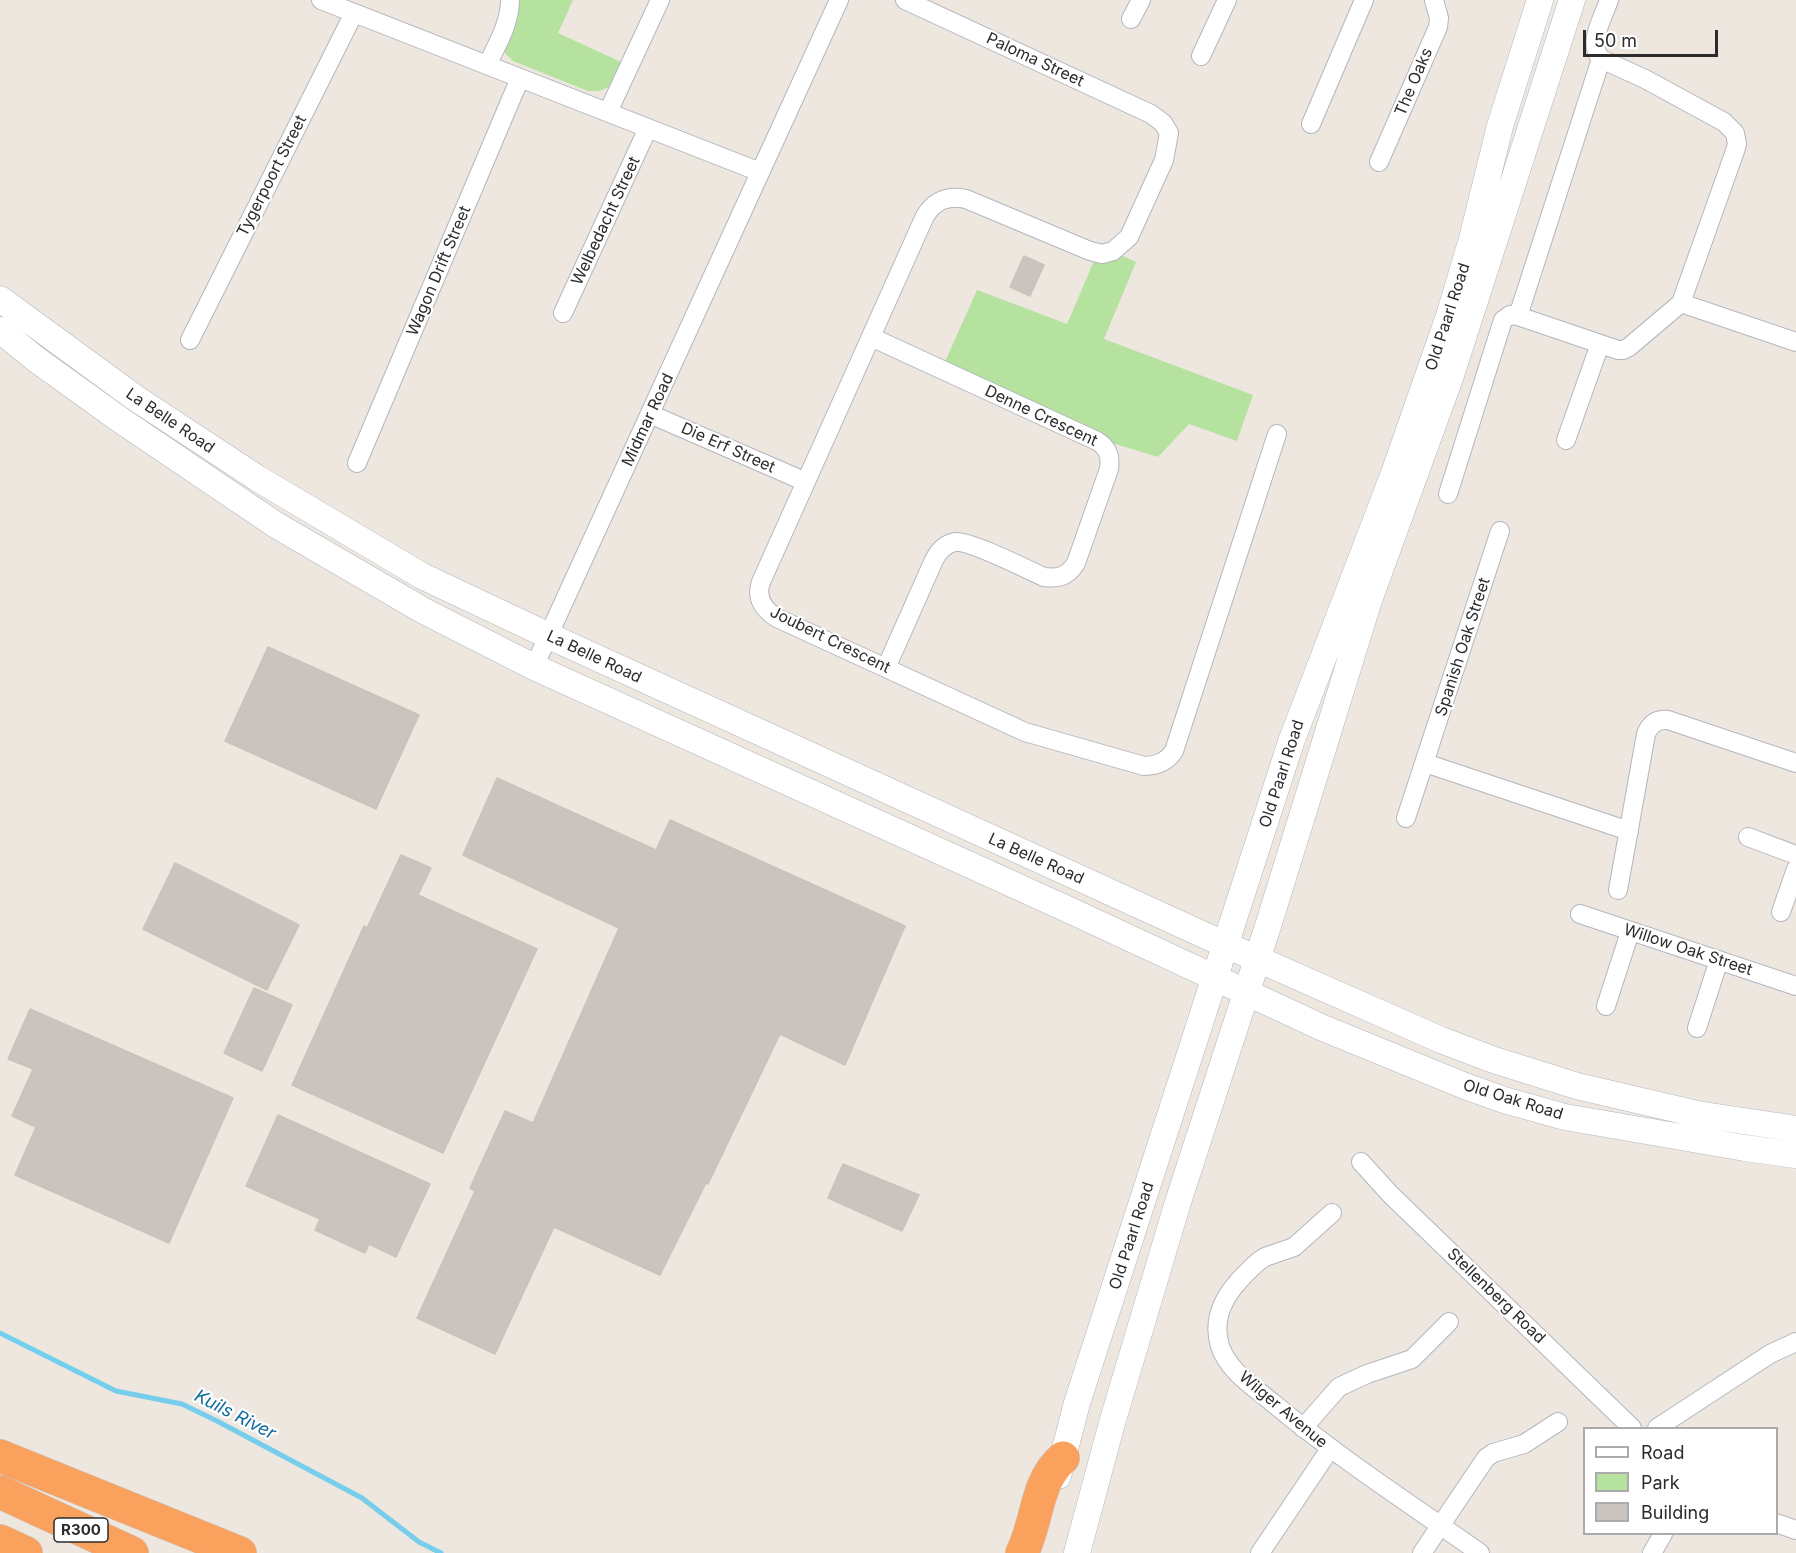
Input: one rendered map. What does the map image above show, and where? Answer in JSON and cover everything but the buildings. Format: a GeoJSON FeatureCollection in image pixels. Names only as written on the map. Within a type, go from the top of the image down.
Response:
{"type":"FeatureCollection","features":[{"type":"Feature","properties":{"kind":"highway"},"geometry":{"type":"LineString","coordinates":[[1022,1553],[1044,1483],[1055,1464],[1063,1458]]}},
{"type":"Feature","properties":{"kind":"highway"},"geometry":{"type":"LineString","coordinates":[[14,1462],[240,1553]]}},
{"type":"Feature","properties":{"kind":"highway","name":"R300"},"geometry":{"type":"LineString","coordinates":[[0,1492],[132,1553]]}},
{"type":"Feature","properties":{"kind":"highway"},"geometry":{"type":"LineString","coordinates":[[0,1541],[26,1553]]}},
{"type":"Feature","properties":{"kind":"main road","name":"Old Paarl Road"},"geometry":{"type":"LineString","coordinates":[[1039,1553],[1077,1403],[1291,742],[1397,466],[1449,316],[1472,239],[1500,126],[1540,0]]}},
{"type":"Feature","properties":{"kind":"main road","name":"Old Paarl Road"},"geometry":{"type":"LineString","coordinates":[[1077,1553],[1112,1423],[1178,1202],[1370,600],[1450,378],[1572,0]]}},
{"type":"Feature","properties":{"kind":"main road","name":"La Belle Road"},"geometry":{"type":"LineString","coordinates":[[0,299],[107,379],[195,439],[422,576],[1257,959]]}},
{"type":"Feature","properties":{"kind":"main road","name":"La Belle Road"},"geometry":{"type":"LineString","coordinates":[[0,330],[119,419],[276,525],[424,611],[534,667],[1056,904],[1246,993]]}},
{"type":"Feature","properties":{"kind":"main road"},"geometry":{"type":"LineString","coordinates":[[422,576],[434,591],[448,602],[516,640],[534,667]]}},
{"type":"Feature","properties":{"kind":"main road"},"geometry":{"type":"LineString","coordinates":[[549,636],[554,654],[562,663],[618,689],[655,715],[669,728]]}},
{"type":"Feature","properties":{"kind":"main road","name":"Old Oak Road"},"geometry":{"type":"LineString","coordinates":[[1257,959],[1440,1040],[1546,1077],[1697,1114],[1796,1129]]}},
{"type":"Feature","properties":{"kind":"main road","name":"Old Oak Road"},"geometry":{"type":"LineString","coordinates":[[1246,993],[1424,1070],[1504,1100],[1591,1122],[1796,1155]]}},
{"type":"Feature","properties":{"kind":"street"},"geometry":{"type":"LineString","coordinates":[[321,0],[760,172]]}},
{"type":"Feature","properties":{"kind":"street"},"geometry":{"type":"LineString","coordinates":[[487,65],[504,29],[510,0]]}},
{"type":"Feature","properties":{"kind":"street"},"geometry":{"type":"LineString","coordinates":[[608,112],[660,0]]}},
{"type":"Feature","properties":{"kind":"street","name":"Midmar Road"},"geometry":{"type":"LineString","coordinates":[[534,667],[839,0]]}},
{"type":"Feature","properties":{"kind":"street","name":"Paloma Street"},"geometry":{"type":"LineString","coordinates":[[904,0],[1144,111],[1163,123],[1169,133],[1164,160],[1129,237],[1113,251]]}},
{"type":"Feature","properties":{"kind":"street"},"geometry":{"type":"LineString","coordinates":[[1131,19],[1141,0]]}},
{"type":"Feature","properties":{"kind":"street"},"geometry":{"type":"LineString","coordinates":[[1201,56],[1227,0]]}},
{"type":"Feature","properties":{"kind":"street"},"geometry":{"type":"LineString","coordinates":[[1311,124],[1364,0]]}},
{"type":"Feature","properties":{"kind":"street","name":"The Oaks"},"geometry":{"type":"LineString","coordinates":[[1379,162],[1438,27],[1439,18],[1434,0]]}},
{"type":"Feature","properties":{"kind":"street"},"geometry":{"type":"LineString","coordinates":[[1448,494],[1503,320],[1510,315],[1518,316],[1618,350],[1626,349],[1681,303],[1735,151],[1737,144],[1735,133],[1724,122],[1645,79],[1601,59],[1594,45],[1609,0]]}},
{"type":"Feature","properties":{"kind":"street","name":"Tygerpoort Street"},"geometry":{"type":"LineString","coordinates":[[190,340],[354,13]]}},
{"type":"Feature","properties":{"kind":"street"},"geometry":{"type":"LineString","coordinates":[[1518,316],[1601,59]]}},
{"type":"Feature","properties":{"kind":"street","name":"Wagon Drift Street"},"geometry":{"type":"LineString","coordinates":[[357,463],[520,78]]}},
{"type":"Feature","properties":{"kind":"street","name":"Welbedacht Street"},"geometry":{"type":"LineString","coordinates":[[563,313],[648,128]]}},
{"type":"Feature","properties":{"kind":"street","name":"Joubert Crescent"},"geometry":{"type":"LineString","coordinates":[[1113,251],[1102,254],[1090,251],[966,199],[948,198],[934,205],[925,216],[758,588],[760,601],[767,612],[1035,735],[1144,766],[1159,764],[1174,751],[1277,434]]}},
{"type":"Feature","properties":{"kind":"street"},"geometry":{"type":"LineString","coordinates":[[1681,303],[1796,342]]}},
{"type":"Feature","properties":{"kind":"street","name":"Denne Crescent"},"geometry":{"type":"LineString","coordinates":[[871,337],[1097,441],[1108,451],[1110,459],[1109,469],[1076,563],[1071,571],[1054,579],[1044,577],[965,542],[950,544],[941,550],[934,560],[886,668]]}},
{"type":"Feature","properties":{"kind":"street"},"geometry":{"type":"LineString","coordinates":[[1566,440],[1600,344]]}},
{"type":"Feature","properties":{"kind":"street","name":"Die Erf Street"},"geometry":{"type":"LineString","coordinates":[[650,414],[806,482]]}},
{"type":"Feature","properties":{"kind":"street","name":"Spanish Oak Street"},"geometry":{"type":"LineString","coordinates":[[1406,818],[1500,531]]}},
{"type":"Feature","properties":{"kind":"street"},"geometry":{"type":"LineString","coordinates":[[1618,890],[1646,734],[1653,724],[1668,720],[1796,763]]}},
{"type":"Feature","properties":{"kind":"street"},"geometry":{"type":"LineString","coordinates":[[1425,763],[1629,831]]}},
{"type":"Feature","properties":{"kind":"street"},"geometry":{"type":"LineString","coordinates":[[1748,837],[1796,855]]}},
{"type":"Feature","properties":{"kind":"street"},"geometry":{"type":"LineString","coordinates":[[1781,912],[1796,869]]}},
{"type":"Feature","properties":{"kind":"street","name":"Willow Oak Street"},"geometry":{"type":"LineString","coordinates":[[1580,914],[1796,986]]}},
{"type":"Feature","properties":{"kind":"street"},"geometry":{"type":"LineString","coordinates":[[1606,1006],[1630,932]]}},
{"type":"Feature","properties":{"kind":"street"},"geometry":{"type":"LineString","coordinates":[[1697,1028],[1719,960]]}},
{"type":"Feature","properties":{"kind":"street","name":"Stellenberg Road"},"geometry":{"type":"LineString","coordinates":[[1362,1162],[1390,1194],[1631,1427]]}},
{"type":"Feature","properties":{"kind":"street","name":"Wilger Avenue"},"geometry":{"type":"LineString","coordinates":[[1332,1213],[1294,1247],[1265,1257],[1228,1292],[1218,1319],[1220,1344],[1234,1369],[1303,1428],[1480,1553]]}},
{"type":"Feature","properties":{"kind":"street"},"geometry":{"type":"LineString","coordinates":[[1303,1428],[1339,1387],[1367,1374],[1412,1359],[1449,1322]]}},
{"type":"Feature","properties":{"kind":"street"},"geometry":{"type":"LineString","coordinates":[[1659,1427],[1770,1354],[1796,1341]]}},
{"type":"Feature","properties":{"kind":"street"},"geometry":{"type":"LineString","coordinates":[[1422,1553],[1486,1458],[1500,1450],[1516,1448],[1524,1444],[1558,1422]]}},
{"type":"Feature","properties":{"kind":"street"},"geometry":{"type":"LineString","coordinates":[[1260,1553],[1330,1449]]}},
{"type":"Feature","properties":{"kind":"street"},"geometry":{"type":"LineString","coordinates":[[1778,1524],[1796,1530]]}},
{"type":"Feature","properties":{"kind":"street"},"geometry":{"type":"LineString","coordinates":[[1652,1553],[1662,1535]]}},
{"type":"Feature","properties":{"kind":"green space"},"geometry":{"type":"Polygon","coordinates":[[[517,0],[573,0],[558,33],[621,62],[609,87],[599,91],[588,91],[513,61],[504,52],[517,0]]]}},
{"type":"Feature","properties":{"kind":"green space"},"geometry":{"type":"Polygon","coordinates":[[[1121,255],[1136,262],[1104,339],[1253,395],[1237,441],[1189,424],[1158,457],[1109,442],[944,364],[977,290],[1067,324],[1094,261],[1121,255]]]}},
{"type":"Feature","properties":{"kind":"waterway","name":"Kuils River"},"geometry":{"type":"LineString","coordinates":[[0,1333],[116,1391],[182,1404],[217,1421],[362,1498],[419,1542],[441,1553]]}}]}
